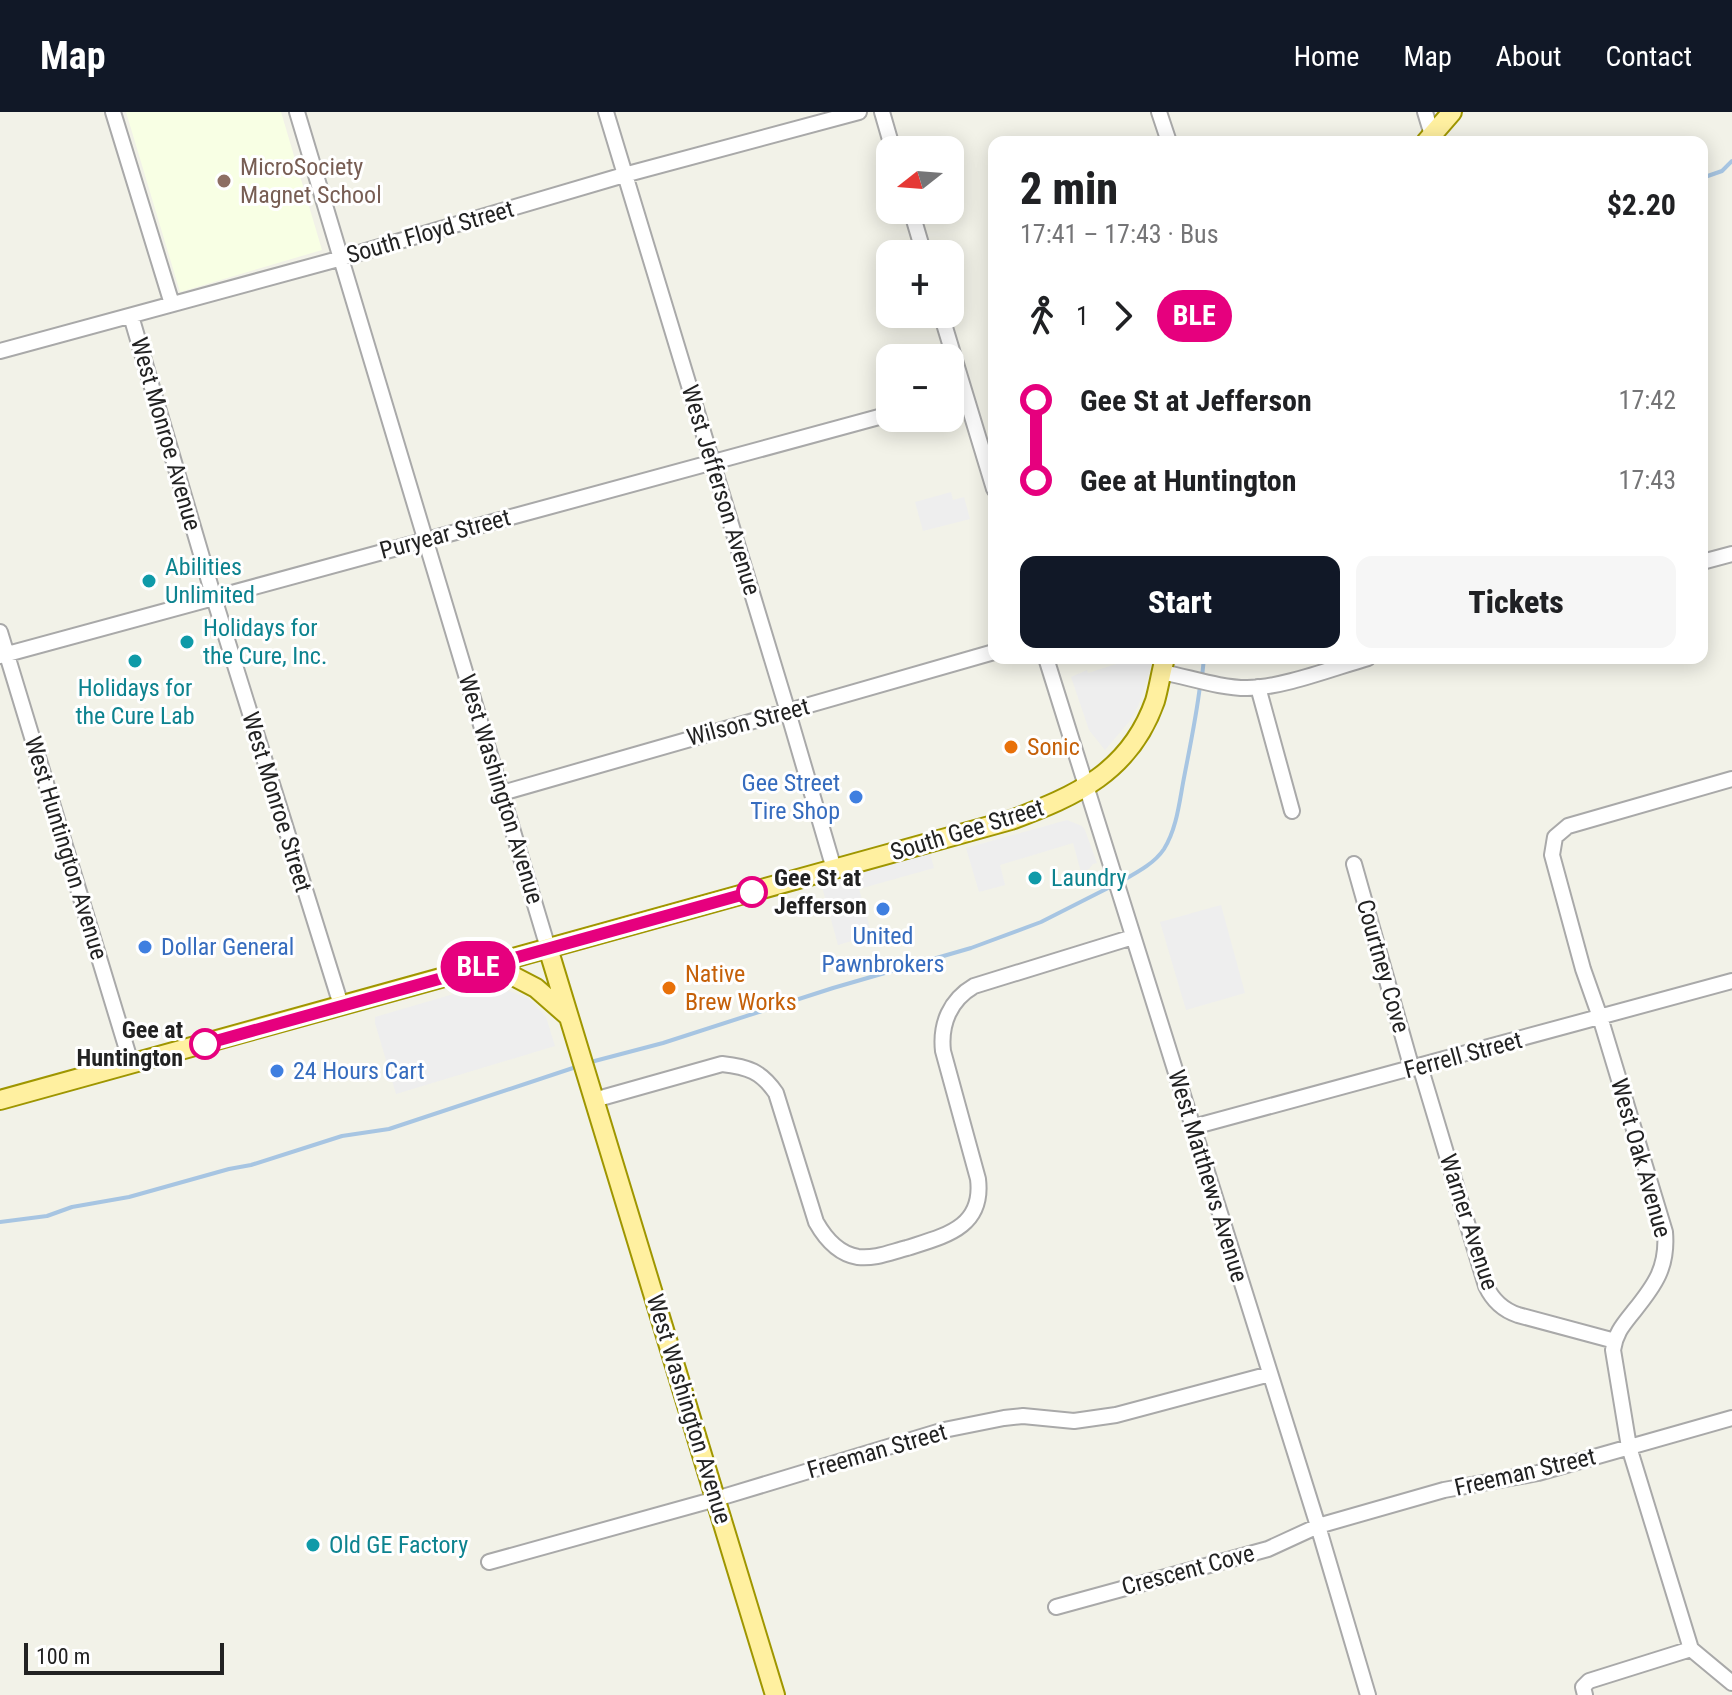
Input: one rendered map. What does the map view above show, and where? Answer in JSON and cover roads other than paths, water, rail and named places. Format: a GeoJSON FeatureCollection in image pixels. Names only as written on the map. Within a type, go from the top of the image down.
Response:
{"type":"FeatureCollection","features":[{"type":"Feature","properties":{"kind":"main road"},"geometry":{"type":"LineString","coordinates":[[1432,136],[1452,112]]}},
{"type":"Feature","properties":{"kind":"main road","name":"South Gee Street"},"geometry":{"type":"LineString","coordinates":[[0,1100],[1011,820],[1049,806],[1086,787],[1115,766],[1140,733],[1155,700],[1163,665]]}},
{"type":"Feature","properties":{"kind":"main road","name":"West Washington Avenue"},"geometry":{"type":"LineString","coordinates":[[548,948],[775,1695]]}},
{"type":"Feature","properties":{"kind":"main road"},"geometry":{"type":"LineString","coordinates":[[477,967],[511,975],[536,988],[569,1017]]}},
{"type":"Feature","properties":{"kind":"street","name":"West Monroe Avenue"},"geometry":{"type":"LineString","coordinates":[[113,112],[172,304]]}},
{"type":"Feature","properties":{"kind":"street","name":"West Washington Avenue"},"geometry":{"type":"LineString","coordinates":[[297,112],[548,948]]}},
{"type":"Feature","properties":{"kind":"street","name":"West Jefferson Avenue"},"geometry":{"type":"LineString","coordinates":[[606,112],[834,869]]}},
{"type":"Feature","properties":{"kind":"street","name":"South Floyd Street"},"geometry":{"type":"LineString","coordinates":[[0,351],[859,112]]}},
{"type":"Feature","properties":{"kind":"street"},"geometry":{"type":"LineString","coordinates":[[882,112],[889,136]]}},
{"type":"Feature","properties":{"kind":"street"},"geometry":{"type":"LineString","coordinates":[[1159,112],[1167,136]]}},
{"type":"Feature","properties":{"kind":"street"},"geometry":{"type":"LineString","coordinates":[[1425,112],[1429,136]]}},
{"type":"Feature","properties":{"kind":"street","name":"West Monroe Avenue"},"geometry":{"type":"LineString","coordinates":[[131,316],[214,598]]}},
{"type":"Feature","properties":{"kind":"street"},"geometry":{"type":"LineString","coordinates":[[944,328],[958,396],[988,474]]}},
{"type":"Feature","properties":{"kind":"street","name":"Puryear Street"},"geometry":{"type":"LineString","coordinates":[[3,655],[876,418]]}},
{"type":"Feature","properties":{"kind":"street"},"geometry":{"type":"LineString","coordinates":[[1708,560],[1732,554]]}},
{"type":"Feature","properties":{"kind":"street","name":"West Monroe Street"},"geometry":{"type":"LineString","coordinates":[[214,598],[341,1005]]}},
{"type":"Feature","properties":{"kind":"street","name":"West Huntington Avenue"},"geometry":{"type":"LineString","coordinates":[[0,632],[3,655],[131,1063]]}},
{"type":"Feature","properties":{"kind":"street","name":"Wilson Street"},"geometry":{"type":"LineString","coordinates":[[502,793],[988,654]]}},
{"type":"Feature","properties":{"kind":"street","name":"West Matthews Avenue"},"geometry":{"type":"LineString","coordinates":[[1048,664],[1368,1695]]}},
{"type":"Feature","properties":{"kind":"street"},"geometry":{"type":"LineString","coordinates":[[1163,665],[1181,676],[1239,688],[1272,686],[1347,664]]}},
{"type":"Feature","properties":{"kind":"street"},"geometry":{"type":"LineString","coordinates":[[1258,687],[1292,811]]}},
{"type":"Feature","properties":{"kind":"street","name":"West Oak Avenue"},"geometry":{"type":"LineString","coordinates":[[1615,1341],[1615,1336],[1655,1283],[1662,1268],[1665,1232],[1583,969],[1552,846],[1555,837],[1568,826],[1732,779]]}},
{"type":"Feature","properties":{"kind":"street","name":"Courtney Cove"},"geometry":{"type":"LineString","coordinates":[[1354,864],[1416,1068]]}},
{"type":"Feature","properties":{"kind":"street"},"geometry":{"type":"LineString","coordinates":[[593,1095],[722,1064],[737,1065],[758,1073],[776,1093],[816,1222],[824,1236],[834,1246],[853,1255],[880,1256],[947,1235],[961,1227],[976,1205],[978,1179],[941,1039],[943,1022],[956,1000],[974,986],[1133,937]]}},
{"type":"Feature","properties":{"kind":"street","name":"Ferrell Street"},"geometry":{"type":"LineString","coordinates":[[1193,1127],[1732,981]]}},
{"type":"Feature","properties":{"kind":"street","name":"Warner Avenue"},"geometry":{"type":"LineString","coordinates":[[1416,1068],[1490,1295],[1508,1311],[1518,1315],[1615,1341]]}},
{"type":"Feature","properties":{"kind":"street"},"geometry":{"type":"LineString","coordinates":[[1615,1341],[1613,1350],[1629,1447],[1691,1649],[1732,1683]]}},
{"type":"Feature","properties":{"kind":"street","name":"Freeman Street"},"geometry":{"type":"LineString","coordinates":[[489,1562],[716,1499],[944,1430],[1023,1416],[1074,1421],[1104,1418],[1270,1374]]}},
{"type":"Feature","properties":{"kind":"street","name":"Freeman Street"},"geometry":{"type":"LineString","coordinates":[[1318,1526],[1444,1490],[1538,1473],[1732,1418]]}},
{"type":"Feature","properties":{"kind":"street","name":"Crescent Cove"},"geometry":{"type":"LineString","coordinates":[[1056,1607],[1268,1549],[1318,1526]]}},
{"type":"Feature","properties":{"kind":"street"},"geometry":{"type":"LineString","coordinates":[[1585,1695],[1583,1687],[1589,1681],[1691,1649]]}},
{"type":"Feature","properties":{"kind":"waterway"},"geometry":{"type":"LineString","coordinates":[[1708,176],[1722,171],[1732,161]]}},
{"type":"Feature","properties":{"kind":"waterway"},"geometry":{"type":"LineString","coordinates":[[1202,677],[1203,664]]}},
{"type":"Feature","properties":{"kind":"waterway"},"geometry":{"type":"LineString","coordinates":[[1120,882],[1155,859],[1171,834],[1200,686]]}},
{"type":"Feature","properties":{"kind":"waterway"},"geometry":{"type":"LineString","coordinates":[[587,1063],[663,1043],[833,988],[971,948],[1041,922],[1112,886]]}},
{"type":"Feature","properties":{"kind":"waterway"},"geometry":{"type":"LineString","coordinates":[[0,1222],[47,1216],[72,1207],[129,1197],[251,1165],[342,1136],[389,1129],[579,1066]]}},
{"type":"Feature","properties":{"kind":"place","name":"MicroSociety Magnet School"},"geometry":{"type":"Point","coordinates":[224,181]}},
{"type":"Feature","properties":{"kind":"place","name":"Abilities Unlimited"},"geometry":{"type":"Point","coordinates":[149,581]}},
{"type":"Feature","properties":{"kind":"place","name":"Holidays for the Cure, Inc."},"geometry":{"type":"Point","coordinates":[187,642]}},
{"type":"Feature","properties":{"kind":"place","name":"Holidays for the Cure Lab"},"geometry":{"type":"Point","coordinates":[135,661]}},
{"type":"Feature","properties":{"kind":"place","name":"Sonic"},"geometry":{"type":"Point","coordinates":[1011,747]}},
{"type":"Feature","properties":{"kind":"place","name":"Gee Street Tire Shop"},"geometry":{"type":"Point","coordinates":[856,797]}},
{"type":"Feature","properties":{"kind":"place","name":"Laundry"},"geometry":{"type":"Point","coordinates":[1035,878]}},
{"type":"Feature","properties":{"kind":"place","name":"Gee St at Jefferson"},"geometry":{"type":"Point","coordinates":[752,892]}},
{"type":"Feature","properties":{"kind":"place","name":"United Pawnbrokers"},"geometry":{"type":"Point","coordinates":[883,909]}},
{"type":"Feature","properties":{"kind":"place","name":"Dollar General"},"geometry":{"type":"Point","coordinates":[145,947]}},
{"type":"Feature","properties":{"kind":"place","name":"Native Brew Works"},"geometry":{"type":"Point","coordinates":[669,988]}},
{"type":"Feature","properties":{"kind":"place","name":"Gee at Huntington"},"geometry":{"type":"Point","coordinates":[205,1044]}},
{"type":"Feature","properties":{"kind":"place","name":"24 Hours Cart"},"geometry":{"type":"Point","coordinates":[277,1071]}},
{"type":"Feature","properties":{"kind":"place","name":"Old GE Factory"},"geometry":{"type":"Point","coordinates":[313,1545]}}]}
